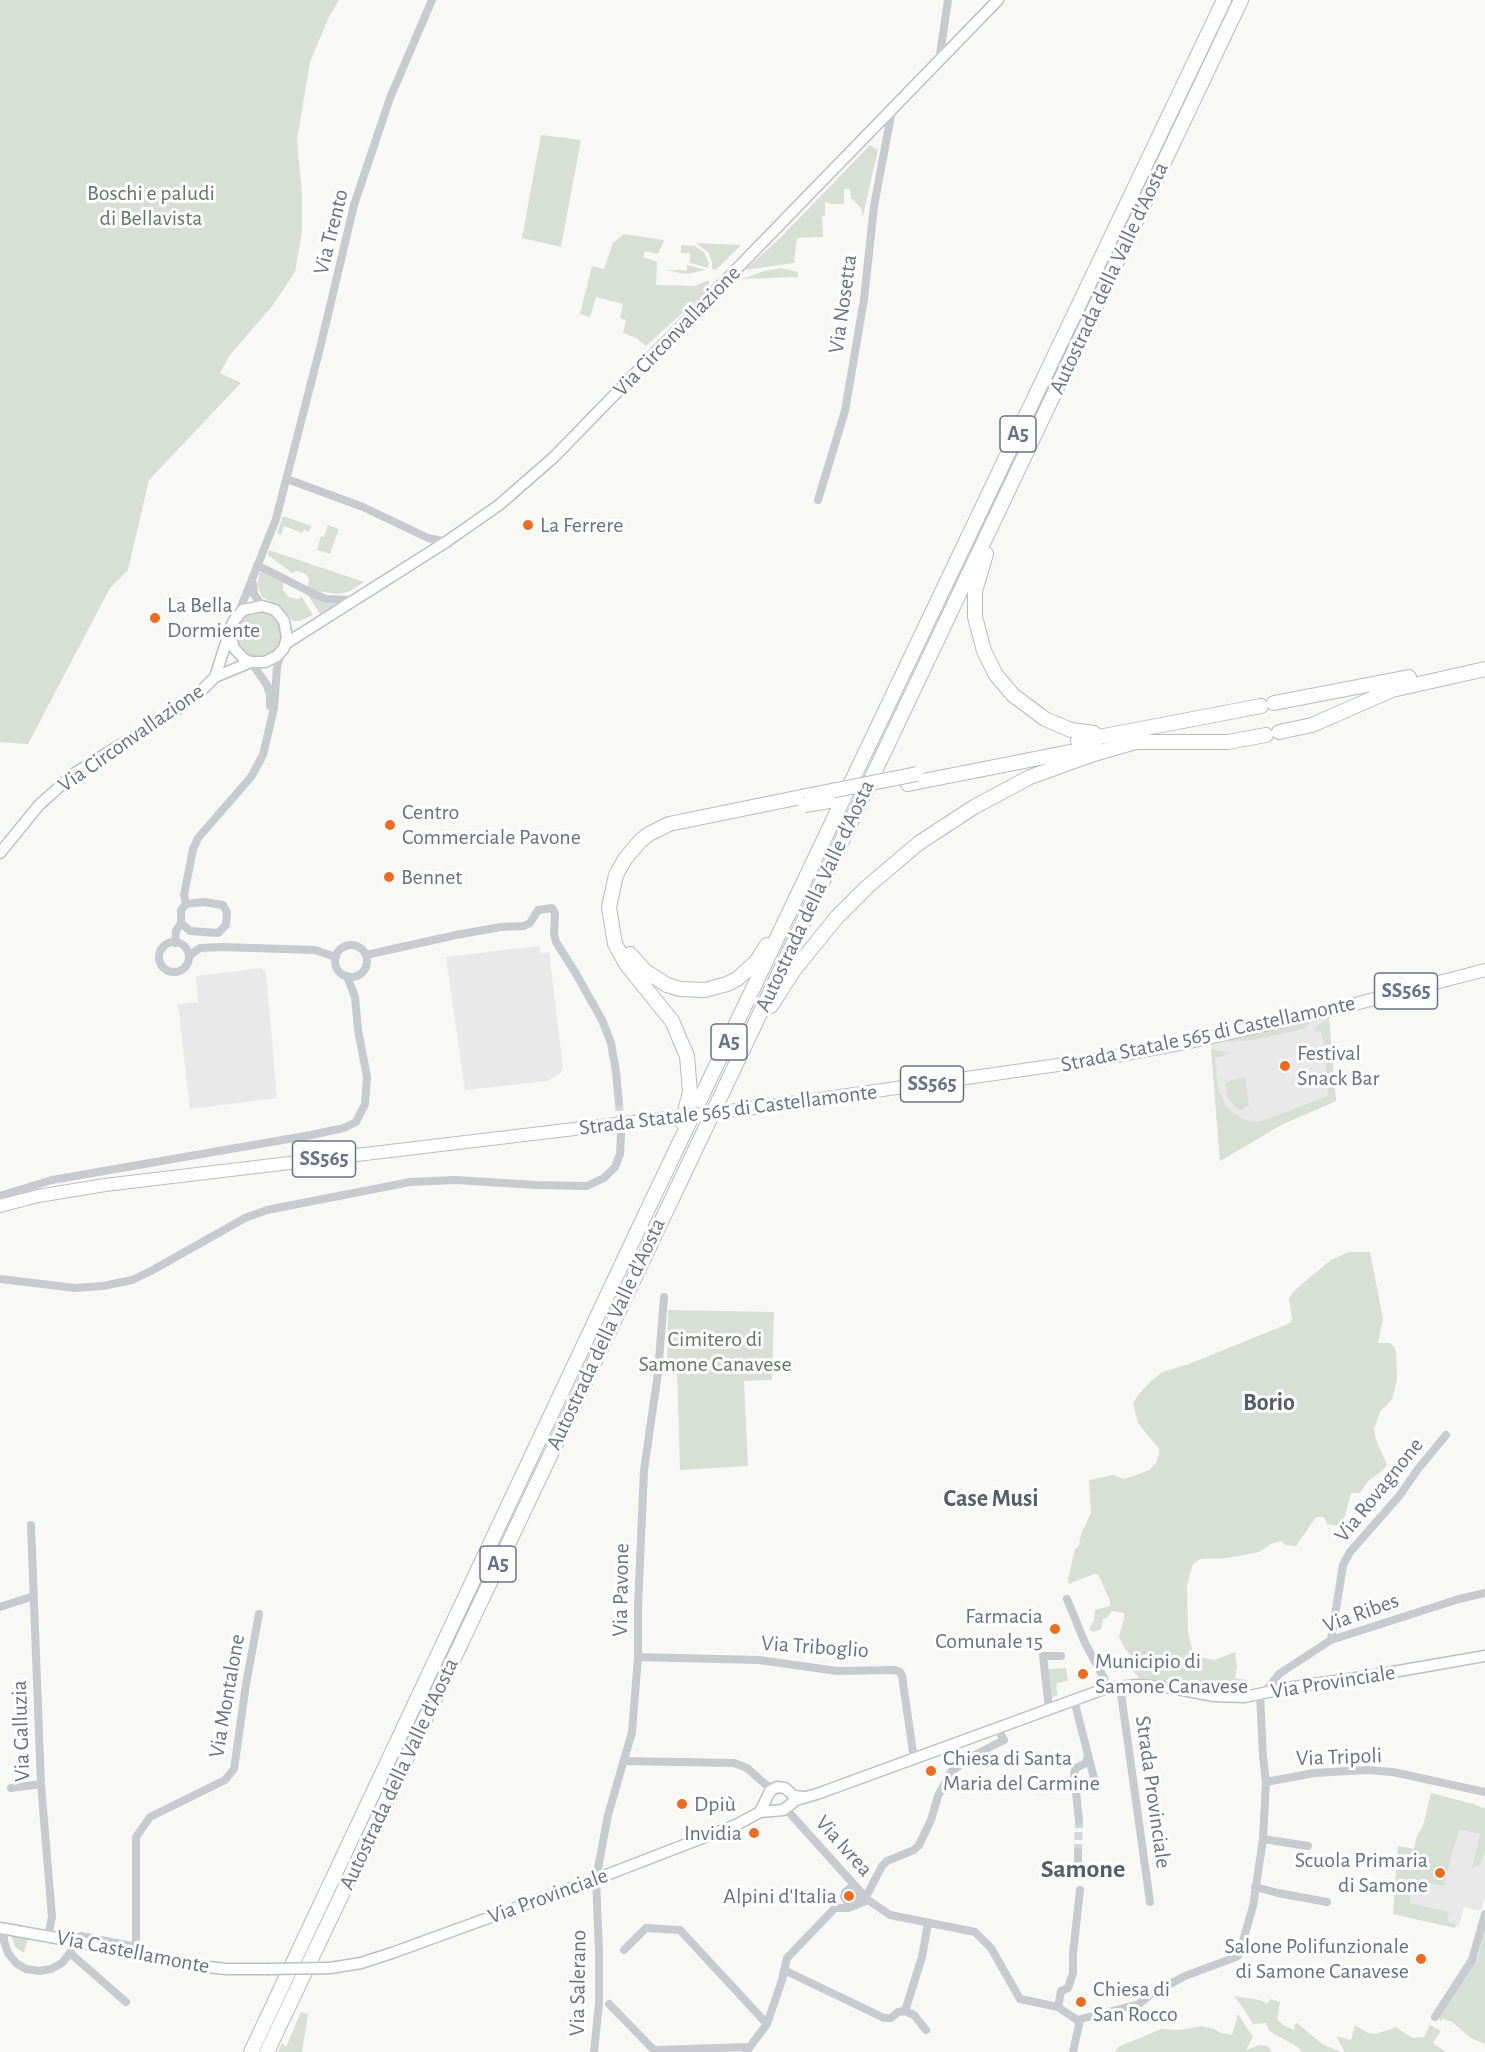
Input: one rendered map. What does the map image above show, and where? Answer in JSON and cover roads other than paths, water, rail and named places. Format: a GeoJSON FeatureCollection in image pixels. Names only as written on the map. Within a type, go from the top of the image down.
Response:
{"type":"FeatureCollection","features":[{"type":"Feature","properties":{"kind":"highway","name":"Autostrada della Valle d'Aosta"},"geometry":{"type":"LineString","coordinates":[[251,2052],[645,1215],[1224,0]]}},
{"type":"Feature","properties":{"kind":"highway","name":"Autostrada della Valle d'Aosta"},"geometry":{"type":"LineString","coordinates":[[267,2052],[1241,0]]}},
{"type":"Feature","properties":{"kind":"highway"},"geometry":{"type":"LineString","coordinates":[[1013,478],[1002,518],[987,550],[975,591],[975,617],[984,651],[992,668],[1012,695],[1034,712],[1071,730],[1108,734]]}},
{"type":"Feature","properties":{"kind":"highway"},"geometry":{"type":"LineString","coordinates":[[913,779],[1108,734],[1485,662]]}},
{"type":"Feature","properties":{"kind":"highway"},"geometry":{"type":"LineString","coordinates":[[811,868],[780,917],[763,952],[747,971],[727,984],[705,990],[680,989],[667,985],[655,979],[637,963],[621,936],[618,914],[622,881],[634,859],[652,842],[674,830],[808,800],[1053,754],[1139,741],[1228,742],[1312,725],[1392,690],[1485,669]]}},
{"type":"Feature","properties":{"kind":"highway"},"geometry":{"type":"LineString","coordinates":[[729,1077],[754,1042],[783,986],[816,943],[860,895],[897,861],[965,813],[1030,777],[1139,741]]}},
{"type":"Feature","properties":{"kind":"highway"},"geometry":{"type":"LineString","coordinates":[[645,1215],[652,1188],[683,1120],[690,1092],[690,1081],[683,1044],[672,1021],[627,964],[615,944],[609,907],[616,875],[625,858],[640,841],[669,824],[808,800]]}},
{"type":"Feature","properties":{"kind":"main road","name":"Via Circonvallazione"},"geometry":{"type":"LineString","coordinates":[[0,853],[39,805],[69,778],[175,711],[199,693],[215,677],[251,662],[271,660],[320,620],[446,542],[499,505],[554,457],[999,0]]}},
{"type":"Feature","properties":{"kind":"main road"},"geometry":{"type":"LineString","coordinates":[[238,614],[249,607],[262,606],[275,610],[284,621],[287,632],[283,648]]}},
{"type":"Feature","properties":{"kind":"main road","name":"Via Circonvallazione"},"geometry":{"type":"LineString","coordinates":[[215,677],[231,627],[238,614]]}},
{"type":"Feature","properties":{"kind":"main road","name":"Via Circonvallazione"},"geometry":{"type":"LineString","coordinates":[[284,621],[302,626],[320,620]]}},
{"type":"Feature","properties":{"kind":"main road"},"geometry":{"type":"LineString","coordinates":[[231,627],[230,634],[234,648],[244,659],[251,662]]}},
{"type":"Feature","properties":{"kind":"main road","name":"Strada Statale 565 di Castellamonte"},"geometry":{"type":"LineString","coordinates":[[0,1206],[38,1196],[105,1185],[763,1107],[1111,1057],[1328,1011],[1485,970]]}},
{"type":"Feature","properties":{"kind":"main road","name":"Via Provinciale"},"geometry":{"type":"LineString","coordinates":[[267,1970],[330,1968],[361,1963],[392,1953],[736,1826],[760,1812],[914,1759],[1107,1688],[1137,1685],[1235,1697],[1485,1656]]}},
{"type":"Feature","properties":{"kind":"main road","name":"Via Provinciale"},"geometry":{"type":"LineString","coordinates":[[760,1812],[769,1792],[781,1787],[786,1804]]}},
{"type":"Feature","properties":{"kind":"main road"},"geometry":{"type":"LineString","coordinates":[[769,1792],[770,1806],[786,1804]]}},
{"type":"Feature","properties":{"kind":"main road","name":"Via Castellamonte"},"geometry":{"type":"LineString","coordinates":[[2,1928],[182,1964],[226,1969],[267,1970]]}},
{"type":"Feature","properties":{"kind":"street","name":"Via Trento"},"geometry":{"type":"LineString","coordinates":[[238,614],[276,519],[354,205],[390,98],[432,0]]}},
{"type":"Feature","properties":{"kind":"street"},"geometry":{"type":"LineString","coordinates":[[939,62],[948,0]]}},
{"type":"Feature","properties":{"kind":"street","name":"Via Nosetta"},"geometry":{"type":"LineString","coordinates":[[818,500],[845,411],[864,299],[874,206],[891,110]]}},
{"type":"Feature","properties":{"kind":"street"},"geometry":{"type":"LineString","coordinates":[[287,479],[363,507],[428,537],[446,542]]}},
{"type":"Feature","properties":{"kind":"street"},"geometry":{"type":"LineString","coordinates":[[257,565],[326,599],[354,600]]}},
{"type":"Feature","properties":{"kind":"street"},"geometry":{"type":"LineString","coordinates":[[252,579],[254,594],[262,606]]}},
{"type":"Feature","properties":{"kind":"street"},"geometry":{"type":"LineString","coordinates":[[186,904],[184,895],[193,849],[198,838],[251,777],[263,755],[274,708],[277,667],[283,648]]}},
{"type":"Feature","properties":{"kind":"street"},"geometry":{"type":"LineString","coordinates":[[251,662],[267,685],[270,695],[270,720]]}},
{"type":"Feature","properties":{"kind":"street"},"geometry":{"type":"LineString","coordinates":[[176,943],[176,931],[181,923],[180,909],[186,904],[204,903],[223,906],[227,912],[226,925],[218,933],[190,931],[181,923]]}},
{"type":"Feature","properties":{"kind":"street"},"geometry":{"type":"LineString","coordinates":[[366,955],[456,935],[501,927],[524,926],[530,923],[538,910],[552,908],[555,913],[556,942],[576,972],[602,1020],[610,1043],[619,1103]]}},
{"type":"Feature","properties":{"kind":"street"},"geometry":{"type":"LineString","coordinates":[[189,956],[184,947],[176,943],[167,945],[161,951],[160,960],[169,971],[179,971],[186,965],[189,956],[201,948],[222,947],[315,950],[336,957]]}},
{"type":"Feature","properties":{"kind":"street"},"geometry":{"type":"LineString","coordinates":[[351,945],[360,948],[366,955],[367,965],[361,973],[352,977],[342,974],[336,967],[336,957],[342,949],[351,945]]}},
{"type":"Feature","properties":{"kind":"street"},"geometry":{"type":"LineString","coordinates":[[0,1196],[52,1180],[311,1135],[344,1128],[356,1122],[365,1104],[367,1077],[358,1030],[355,997],[347,976]]}},
{"type":"Feature","properties":{"kind":"street"},"geometry":{"type":"LineString","coordinates":[[0,1279],[75,1288],[103,1286],[132,1280],[236,1222],[256,1214],[411,1182],[455,1180],[587,1186],[604,1178],[615,1167],[620,1154],[621,1134]]}},
{"type":"Feature","properties":{"kind":"street","name":"Via Pavone"},"geometry":{"type":"LineString","coordinates":[[596,1879],[608,1815],[632,1732],[638,1657],[644,1470],[658,1373],[664,1297]]}},
{"type":"Feature","properties":{"kind":"street","name":"Via Rovagnone"},"geometry":{"type":"LineString","coordinates":[[1331,1640],[1343,1565],[1350,1552],[1400,1496],[1418,1469],[1446,1435]]}},
{"type":"Feature","properties":{"kind":"street","name":"Via Galluzia"},"geometry":{"type":"LineString","coordinates":[[31,1525],[41,1784],[52,1917],[48,1936]]}},
{"type":"Feature","properties":{"kind":"street","name":"Via Ribes"},"geometry":{"type":"LineString","coordinates":[[1262,1693],[1279,1674],[1331,1640],[1459,1599],[1485,1593]]}},
{"type":"Feature","properties":{"kind":"street"},"geometry":{"type":"LineString","coordinates":[[0,1607],[34,1596]]}},
{"type":"Feature","properties":{"kind":"street"},"geometry":{"type":"LineString","coordinates":[[1067,1599],[1107,1688]]}},
{"type":"Feature","properties":{"kind":"street","name":"Via Montalone"},"geometry":{"type":"LineString","coordinates":[[74,1941],[81,1936],[136,1947],[136,1837],[150,1817],[225,1780],[234,1769],[259,1614]]}},
{"type":"Feature","properties":{"kind":"street"},"geometry":{"type":"LineString","coordinates":[[1049,1709],[1043,1656],[1060,1656]]}},
{"type":"Feature","properties":{"kind":"street","name":"Via Triboglio"},"geometry":{"type":"LineString","coordinates":[[638,1657],[759,1660],[837,1671],[895,1670],[902,1676],[914,1759]]}},
{"type":"Feature","properties":{"kind":"street","name":"Strada Provinciale"},"geometry":{"type":"LineString","coordinates":[[1120,1686],[1150,1902]]}},
{"type":"Feature","properties":{"kind":"street"},"geometry":{"type":"LineString","coordinates":[[997,1728],[1004,1740],[969,1758],[951,1772],[938,1796],[923,1839],[914,1850],[887,1861],[882,1866],[864,1899],[890,1915],[975,1932],[991,1948],[1020,1999],[1058,2007],[1080,2020],[1139,2004],[1150,1995],[1185,1976],[1239,1955],[1253,1906],[1263,1839],[1266,1782],[1263,1758],[1262,1693]]}},
{"type":"Feature","properties":{"kind":"street"},"geometry":{"type":"LineString","coordinates":[[1074,1700],[1096,1786]]}},
{"type":"Feature","properties":{"kind":"street"},"geometry":{"type":"LineString","coordinates":[[1079,1821],[1074,1773],[1076,1768],[1086,1763],[1088,1754]]}},
{"type":"Feature","properties":{"kind":"street"},"geometry":{"type":"LineString","coordinates":[[625,1761],[734,1763],[747,1768],[769,1792]]}},
{"type":"Feature","properties":{"kind":"street","name":"Via Tripoli"},"geometry":{"type":"LineString","coordinates":[[1266,1782],[1314,1773],[1367,1770],[1393,1772],[1485,1791]]}},
{"type":"Feature","properties":{"kind":"street"},"geometry":{"type":"LineString","coordinates":[[11,1788],[41,1784]]}},
{"type":"Feature","properties":{"kind":"street","name":"Via Ivrea"},"geometry":{"type":"LineString","coordinates":[[786,1804],[864,1899],[848,1908],[835,1908]]}},
{"type":"Feature","properties":{"kind":"street"},"geometry":{"type":"LineString","coordinates":[[1263,1839],[1308,1846]]}},
{"type":"Feature","properties":{"kind":"street"},"geometry":{"type":"LineString","coordinates":[[1078,1852],[1078,1876]]}},
{"type":"Feature","properties":{"kind":"street"},"geometry":{"type":"LineString","coordinates":[[609,2004],[654,2049],[748,2049],[767,2024],[787,1958],[835,1908],[847,1878]]}},
{"type":"Feature","properties":{"kind":"street","name":"Via Salerano"},"geometry":{"type":"LineString","coordinates":[[594,2052],[599,2003],[596,1879]]}},
{"type":"Feature","properties":{"kind":"street"},"geometry":{"type":"LineString","coordinates":[[1255,1887],[1327,1902]]}},
{"type":"Feature","properties":{"kind":"street"},"geometry":{"type":"LineString","coordinates":[[1058,2007],[1061,1991],[1068,1988],[1072,1973],[1080,1890]]}},
{"type":"Feature","properties":{"kind":"street"},"geometry":{"type":"LineString","coordinates":[[1435,2017],[1473,1960],[1485,1914]]}},
{"type":"Feature","properties":{"kind":"street"},"geometry":{"type":"LineString","coordinates":[[905,2011],[922,1957],[928,1923]]}},
{"type":"Feature","properties":{"kind":"street"},"geometry":{"type":"LineString","coordinates":[[2,1928],[3,1941],[8,1953],[16,1963],[26,1969],[39,1971],[51,1969],[62,1963],[70,1953],[74,1941]]}},
{"type":"Feature","properties":{"kind":"street"},"geometry":{"type":"LineString","coordinates":[[624,1950],[646,1928],[680,1930],[767,2024]]}},
{"type":"Feature","properties":{"kind":"street"},"geometry":{"type":"LineString","coordinates":[[70,1953],[126,2002]]}},
{"type":"Feature","properties":{"kind":"street"},"geometry":{"type":"LineString","coordinates":[[784,1970],[884,2018],[891,2018],[898,2012],[905,2011],[914,2014],[926,2030]]}},
{"type":"Feature","properties":{"kind":"street"},"geometry":{"type":"LineString","coordinates":[[1073,2052],[1080,2020]]}},
{"type":"Feature","properties":{"kind":"tunnel"},"geometry":{"type":"LineString","coordinates":[[619,1103],[620,1126]]}},
{"type":"Feature","properties":{"kind":"tunnel"},"geometry":{"type":"LineString","coordinates":[[1078,1852],[1079,1821]]}},
{"type":"Feature","properties":{"kind":"place","name":"La Ferrere"},"geometry":{"type":"Point","coordinates":[528,525]}},
{"type":"Feature","properties":{"kind":"place","name":"La Bella Dormiente"},"geometry":{"type":"Point","coordinates":[155,618]}},
{"type":"Feature","properties":{"kind":"place","name":"Centro Commerciale Pavone"},"geometry":{"type":"Point","coordinates":[390,825]}},
{"type":"Feature","properties":{"kind":"place","name":"Bennet"},"geometry":{"type":"Point","coordinates":[389,877]}},
{"type":"Feature","properties":{"kind":"place","name":"Festival Snack Bar"},"geometry":{"type":"Point","coordinates":[1285,1066]}},
{"type":"Feature","properties":{"kind":"place","name":"Farmacia Comunale 15"},"geometry":{"type":"Point","coordinates":[1055,1629]}},
{"type":"Feature","properties":{"kind":"place","name":"Municipio di Samone Canavese"},"geometry":{"type":"Point","coordinates":[1083,1674]}},
{"type":"Feature","properties":{"kind":"place","name":"Chiesa di Santa Maria del Carmine"},"geometry":{"type":"Point","coordinates":[931,1771]}},
{"type":"Feature","properties":{"kind":"place","name":"Dpiù"},"geometry":{"type":"Point","coordinates":[682,1804]}},
{"type":"Feature","properties":{"kind":"place","name":"Invidia"},"geometry":{"type":"Point","coordinates":[754,1833]}},
{"type":"Feature","properties":{"kind":"place","name":"Scuola Primaria di Samone"},"geometry":{"type":"Point","coordinates":[1440,1873]}},
{"type":"Feature","properties":{"kind":"place","name":"Alpini d'Italia"},"geometry":{"type":"Point","coordinates":[849,1896]}},
{"type":"Feature","properties":{"kind":"place","name":"Salone Polifunzionale di Samone Canavese"},"geometry":{"type":"Point","coordinates":[1421,1959]}},
{"type":"Feature","properties":{"kind":"place","name":"Chiesa di San Rocco"},"geometry":{"type":"Point","coordinates":[1081,2002]}},
{"type":"Feature","properties":{"kind":"district","name":"Borio"},"geometry":{"type":"Point","coordinates":[1269,1403]}},
{"type":"Feature","properties":{"kind":"district","name":"Case Musi"},"geometry":{"type":"Point","coordinates":[991,1499]}},
{"type":"Feature","properties":{"kind":"district","name":"Samone"},"geometry":{"type":"Point","coordinates":[1083,1869]}},
{"type":"Feature","properties":{"kind":"park label","name":"Boschi e paludi di Bellavista"},"geometry":{"type":"Point","coordinates":[151,206]}},
{"type":"Feature","properties":{"kind":"park label","name":"Cimitero di Samone Canavese"},"geometry":{"type":"Point","coordinates":[715,1352]}}]}
